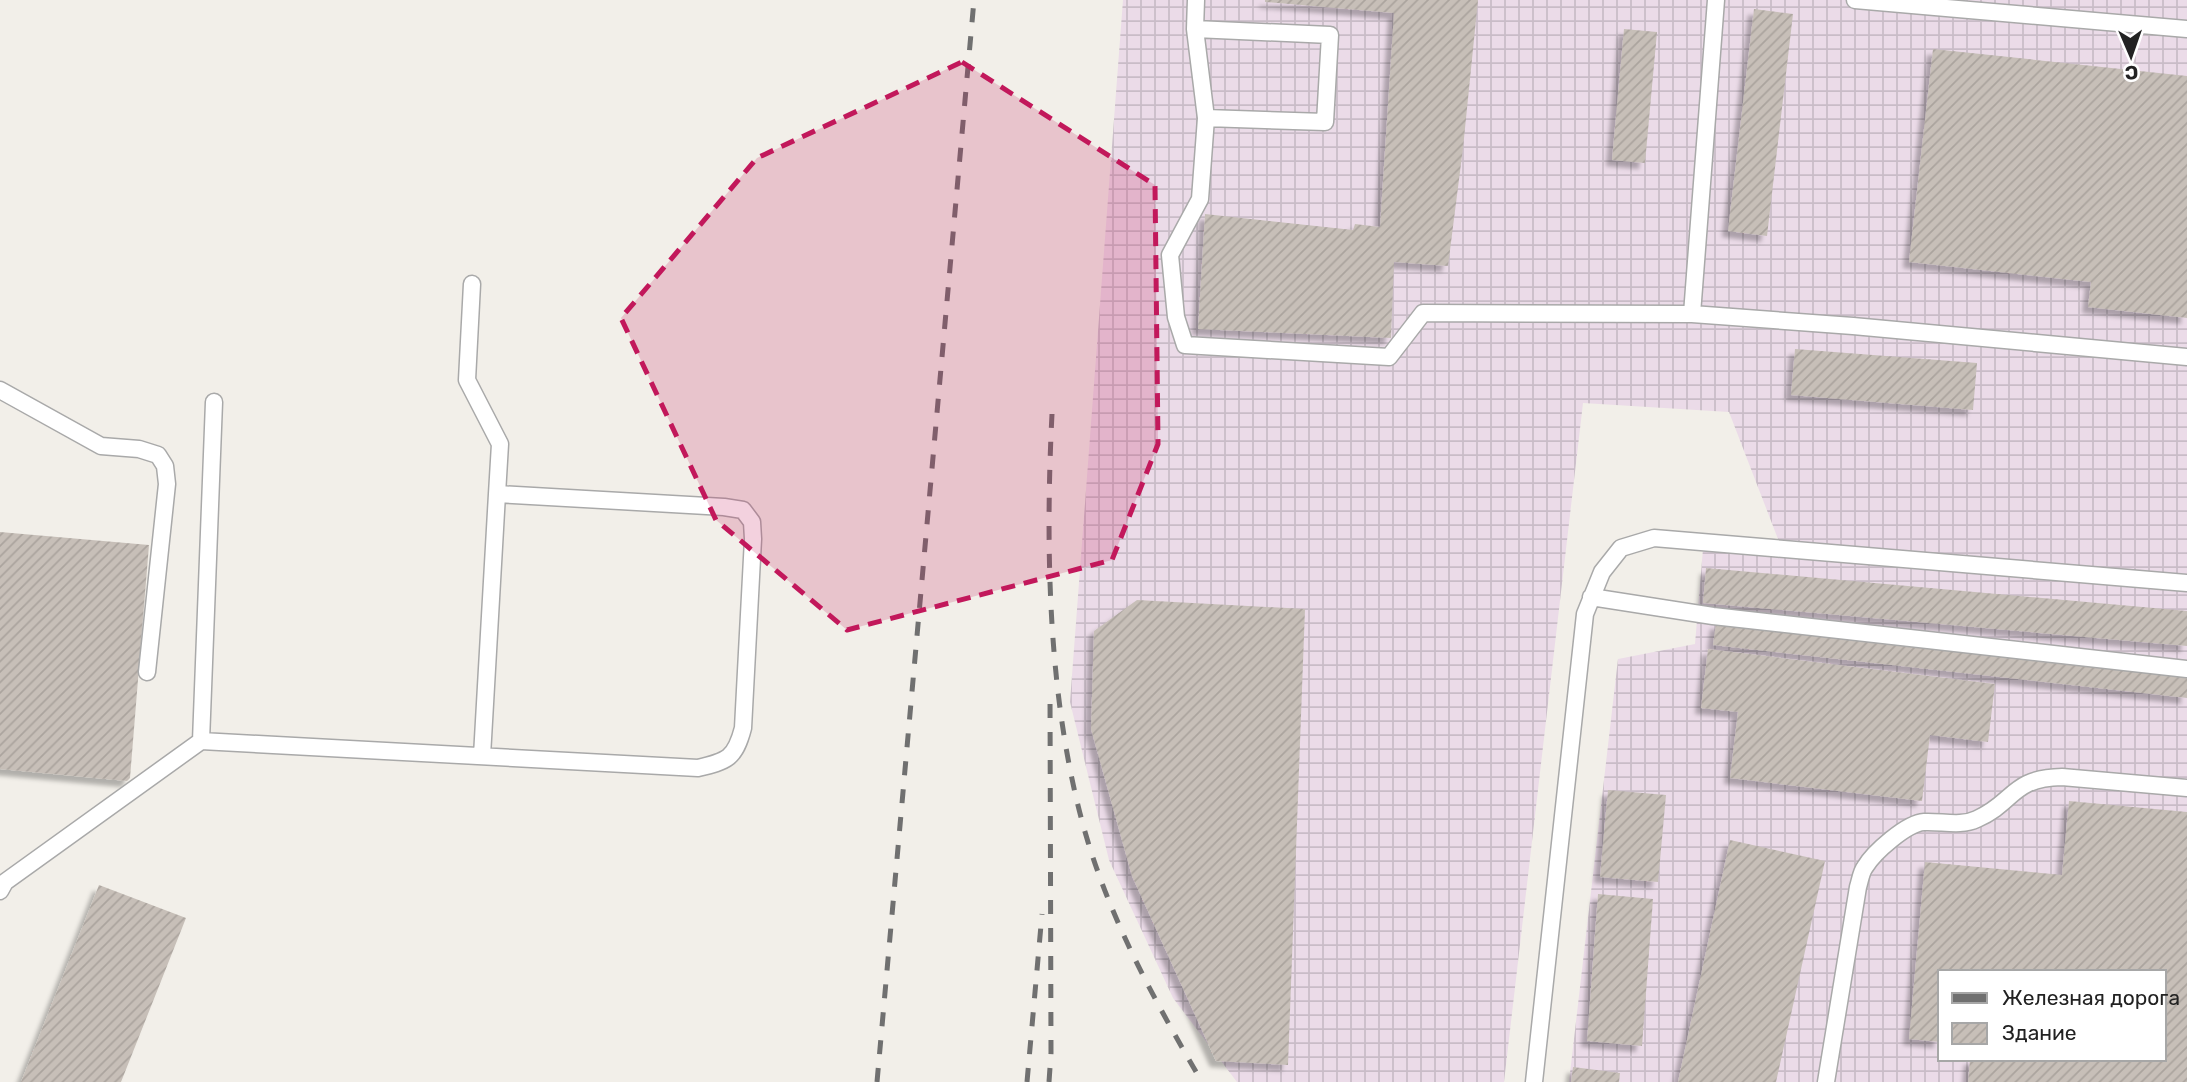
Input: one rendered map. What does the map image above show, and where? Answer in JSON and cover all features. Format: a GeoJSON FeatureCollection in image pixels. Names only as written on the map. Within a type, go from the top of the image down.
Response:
{"type":"FeatureCollection","features":[{"type":"Feature","properties":{"kind":"lane"},"geometry":{"type":"LineString","coordinates":[[1196,0],[1195,29],[1206,118],[1200,199],[1170,255],[1176,317],[1185,345],[1389,357],[1423,313],[1692,314],[1867,327],[2187,357]]}},
{"type":"Feature","properties":{"kind":"lane"},"geometry":{"type":"LineString","coordinates":[[1692,314],[1716,0]]}},
{"type":"Feature","properties":{"kind":"lane"},"geometry":{"type":"LineString","coordinates":[[1855,0],[2187,29]]}},
{"type":"Feature","properties":{"kind":"lane"},"geometry":{"type":"LineString","coordinates":[[1195,29],[1330,35],[1325,121],[1206,118]]}},
{"type":"Feature","properties":{"kind":"lane"},"geometry":{"type":"LineString","coordinates":[[472,284],[467,380],[500,444],[482,756]]}},
{"type":"Feature","properties":{"kind":"lane"},"geometry":{"type":"LineString","coordinates":[[0,390],[101,446],[139,449],[158,455],[165,466],[167,484],[148,671]]}},
{"type":"Feature","properties":{"kind":"lane"},"geometry":{"type":"LineString","coordinates":[[201,741],[214,402]]}},
{"type":"Feature","properties":{"kind":"lane"},"geometry":{"type":"LineString","coordinates":[[2,883],[201,741],[698,768],[724,762],[738,749],[743,728],[753,539],[752,522],[743,510],[497,494]]}},
{"type":"Feature","properties":{"kind":"lane"},"geometry":{"type":"LineString","coordinates":[[1534,1082],[1585,614],[1602,572],[1621,548],[1654,538],[2187,583]]}},
{"type":"Feature","properties":{"kind":"lane"},"geometry":{"type":"LineString","coordinates":[[1591,597],[1713,616],[2187,669]]}},
{"type":"Feature","properties":{"kind":"lane"},"geometry":{"type":"LineString","coordinates":[[1826,1082],[1858,887],[1864,867],[1895,837],[1911,825],[1921,822],[1966,823],[1978,818],[2026,783],[2042,777],[2187,788]]}},
{"type":"Feature","properties":{"kind":"highlighted area"},"geometry":{"type":"Polygon","coordinates":[[[962,62],[1155,185],[1158,444],[1112,560],[847,630],[716,520],[621,318],[757,158],[962,62]]]}},
{"type":"Feature","properties":{"kind":"shaded area"},"geometry":{"type":"Polygon","coordinates":[[[1123,0],[2187,0],[2187,1082],[1569,1082],[1618,659],[1695,644],[1704,537],[1778,539],[1729,412],[1583,403],[1504,1082],[1237,1082],[1173,998],[1109,860],[1070,702],[1123,0]]]}},
{"type":"Feature","properties":{"kind":"building"},"geometry":{"type":"Polygon","coordinates":[[[1265,0],[1478,0],[1448,266],[1394,262],[1391,338],[1198,329],[1205,214],[1353,230],[1355,224],[1380,227],[1394,13],[1265,0]]]}},
{"type":"Feature","properties":{"kind":"building"},"geometry":{"type":"Polygon","coordinates":[[[1754,9],[1793,14],[1767,236],[1728,231],[1754,9]]]}},
{"type":"Feature","properties":{"kind":"building"},"geometry":{"type":"Polygon","coordinates":[[[1624,29],[1657,32],[1645,163],[1612,160],[1624,29]]]}},
{"type":"Feature","properties":{"kind":"building"},"geometry":{"type":"Polygon","coordinates":[[[1933,49],[2187,76],[2187,318],[2088,307],[2091,282],[1909,262],[1933,49]]]}},
{"type":"Feature","properties":{"kind":"building"},"geometry":{"type":"Polygon","coordinates":[[[1795,349],[1977,363],[1973,410],[1791,395],[1795,349]]]}},
{"type":"Feature","properties":{"kind":"building"},"geometry":{"type":"Polygon","coordinates":[[[0,532],[149,545],[130,778],[127,781],[0,769],[0,532]]]}},
{"type":"Feature","properties":{"kind":"building"},"geometry":{"type":"Polygon","coordinates":[[[1706,568],[2187,611],[2187,646],[1703,603],[1706,568]]]}},
{"type":"Feature","properties":{"kind":"building"},"geometry":{"type":"Polygon","coordinates":[[[1137,600],[1305,609],[1288,1065],[1216,1061],[1132,876],[1091,729],[1094,631],[1137,600]]]}},
{"type":"Feature","properties":{"kind":"building"},"geometry":{"type":"Polygon","coordinates":[[[1716,623],[2187,675],[2187,698],[1713,645],[1716,623]]]}},
{"type":"Feature","properties":{"kind":"building"},"geometry":{"type":"Polygon","coordinates":[[[1708,649],[1995,684],[1988,742],[1930,735],[1922,801],[1730,778],[1738,712],[1701,708],[1708,649]]]}},
{"type":"Feature","properties":{"kind":"building"},"geometry":{"type":"Polygon","coordinates":[[[1608,790],[1666,795],[1658,882],[1600,877],[1608,790]]]}},
{"type":"Feature","properties":{"kind":"building"},"geometry":{"type":"Polygon","coordinates":[[[2069,801],[2187,812],[2187,1082],[1968,1082],[1970,1061],[2166,1061],[2166,970],[1938,970],[1938,1042],[1909,1039],[1925,862],[2062,875],[2069,801]]]}},
{"type":"Feature","properties":{"kind":"building"},"geometry":{"type":"Polygon","coordinates":[[[1730,840],[1825,861],[1776,1082],[1678,1082],[1730,840]]]}},
{"type":"Feature","properties":{"kind":"building"},"geometry":{"type":"Polygon","coordinates":[[[99,885],[186,918],[121,1082],[21,1082],[99,885]]]}},
{"type":"Feature","properties":{"kind":"building"},"geometry":{"type":"Polygon","coordinates":[[[1598,894],[1653,899],[1642,1046],[1587,1041],[1598,894]]]}},
{"type":"Feature","properties":{"kind":"building"},"geometry":{"type":"Polygon","coordinates":[[[1573,1067],[1620,1073],[1619,1082],[1571,1082],[1573,1067]]]}},
{"type":"Feature","properties":{"kind":"railway"},"geometry":{"type":"LineString","coordinates":[[877,1082],[974,0]]}},
{"type":"Feature","properties":{"kind":"railway"},"geometry":{"type":"LineString","coordinates":[[1052,414],[1049,520],[1052,630],[1057,685],[1075,791],[1088,842],[1110,905],[1153,995],[1202,1082]]}},
{"type":"Feature","properties":{"kind":"railway"},"geometry":{"type":"LineString","coordinates":[[1049,1082],[1050,692]]}},
{"type":"Feature","properties":{"kind":"railway"},"geometry":{"type":"LineString","coordinates":[[1027,1082],[1042,914]]}}]}
